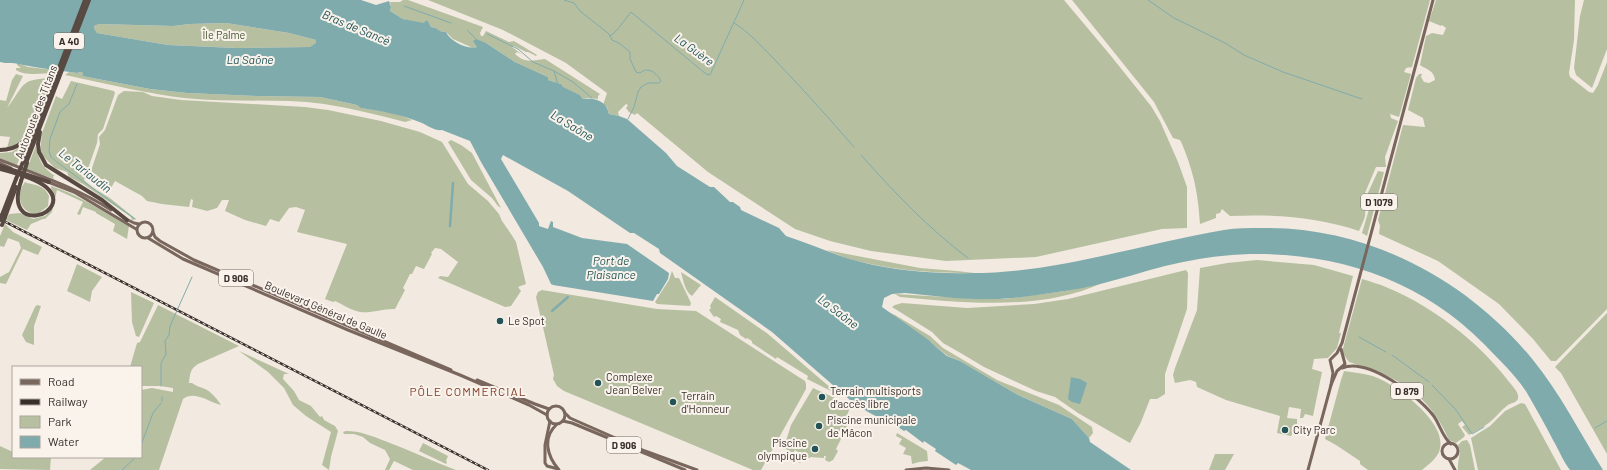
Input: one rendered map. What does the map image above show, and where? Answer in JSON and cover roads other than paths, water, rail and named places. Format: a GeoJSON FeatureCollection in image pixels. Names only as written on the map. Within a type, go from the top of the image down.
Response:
{"type":"FeatureCollection","features":[{"type":"Feature","properties":{"kind":"highway","name":"Autoroute des Titans"},"geometry":{"type":"LineString","coordinates":[[25,162],[46,110],[85,0]]}},
{"type":"Feature","properties":{"kind":"highway","name":"Autoroute des Titans"},"geometry":{"type":"LineString","coordinates":[[25,162],[41,113],[89,0]]}},
{"type":"Feature","properties":{"kind":"highway"},"geometry":{"type":"LineString","coordinates":[[46,110],[38,144],[39,152],[43,161],[52,170],[102,200],[127,220]]}},
{"type":"Feature","properties":{"kind":"highway"},"geometry":{"type":"LineString","coordinates":[[0,150],[12,149],[24,142],[41,113]]}},
{"type":"Feature","properties":{"kind":"highway"},"geometry":{"type":"LineString","coordinates":[[0,231],[4,216],[25,162]]}},
{"type":"Feature","properties":{"kind":"highway"},"geometry":{"type":"LineString","coordinates":[[0,164],[49,182]]}},
{"type":"Feature","properties":{"kind":"highway"},"geometry":{"type":"LineString","coordinates":[[0,169],[37,182],[46,187],[52,199],[51,206],[42,215],[34,216],[27,214],[21,209],[17,197],[19,180]]}},
{"type":"Feature","properties":{"kind":"highway"},"geometry":{"type":"LineString","coordinates":[[0,220],[4,216]]}},
{"type":"Feature","properties":{"kind":"main road","name":"D 1079"},"geometry":{"type":"LineString","coordinates":[[1343,358],[1341,351],[1342,342],[1432,0]]}},
{"type":"Feature","properties":{"kind":"main road"},"geometry":{"type":"LineString","coordinates":[[0,160],[73,188],[95,199],[134,223],[149,223],[152,226],[153,232],[148,238],[141,237],[137,233],[136,229],[86,199],[49,182]]}},
{"type":"Feature","properties":{"kind":"main road"},"geometry":{"type":"LineString","coordinates":[[136,229],[139,224]]}},
{"type":"Feature","properties":{"kind":"main road","name":"Boulevard Général de Gaulle"},"geometry":{"type":"LineString","coordinates":[[153,232],[155,237],[160,241],[194,260],[411,354]]}},
{"type":"Feature","properties":{"kind":"main road","name":"Boulevard Général de Gaulle"},"geometry":{"type":"LineString","coordinates":[[148,238],[183,259],[348,330],[411,354]]}},
{"type":"Feature","properties":{"kind":"main road","name":"D 1079"},"geometry":{"type":"LineString","coordinates":[[1335,355],[1342,342]]}},
{"type":"Feature","properties":{"kind":"main road","name":"D 906"},"geometry":{"type":"LineString","coordinates":[[411,354],[549,409]]}},
{"type":"Feature","properties":{"kind":"main road","name":"D 906"},"geometry":{"type":"LineString","coordinates":[[411,354],[528,405],[547,415]]}},
{"type":"Feature","properties":{"kind":"main road"},"geometry":{"type":"LineString","coordinates":[[1308,470],[1331,385],[1335,375],[1345,364],[1343,358],[1335,355],[1330,360],[1332,367],[1331,385]]}},
{"type":"Feature","properties":{"kind":"main road","name":"D 879"},"geometry":{"type":"LineString","coordinates":[[1343,358],[1347,363],[1357,367]]}},
{"type":"Feature","properties":{"kind":"main road","name":"D 879"},"geometry":{"type":"LineString","coordinates":[[1341,369],[1348,366],[1357,367],[1372,370],[1389,378],[1426,407],[1434,416],[1443,434],[1451,444]]}},
{"type":"Feature","properties":{"kind":"main road"},"geometry":{"type":"LineString","coordinates":[[1332,367],[1341,369]]}},
{"type":"Feature","properties":{"kind":"main road"},"geometry":{"type":"LineString","coordinates":[[553,406],[559,406],[565,413],[563,421],[552,428],[547,448],[552,461],[559,470],[546,465],[545,444],[550,422],[547,415],[549,409],[553,406]]}},
{"type":"Feature","properties":{"kind":"main road","name":"D 906"},"geometry":{"type":"LineString","coordinates":[[565,413],[570,418],[619,440],[697,470]]}},
{"type":"Feature","properties":{"kind":"main road","name":"D 906"},"geometry":{"type":"LineString","coordinates":[[563,421],[585,428],[685,470]]}},
{"type":"Feature","properties":{"kind":"main road"},"geometry":{"type":"LineString","coordinates":[[550,422],[557,424]]}},
{"type":"Feature","properties":{"kind":"main road","name":"D 879"},"geometry":{"type":"LineString","coordinates":[[1443,434],[1444,447]]}},
{"type":"Feature","properties":{"kind":"main road"},"geometry":{"type":"LineString","coordinates":[[1447,444],[1455,445],[1458,449],[1457,455],[1454,458],[1455,470],[1449,459],[1443,456],[1442,451],[1447,444]]}},
{"type":"Feature","properties":{"kind":"main road"},"geometry":{"type":"LineString","coordinates":[[1449,459],[1454,458]]}},
{"type":"Feature","properties":{"kind":"main road"},"geometry":{"type":"LineString","coordinates":[[546,461],[552,461]]}},
{"type":"Feature","properties":{"kind":"main road"},"geometry":{"type":"LineString","coordinates":[[549,466],[552,465],[552,461]]}},
{"type":"Feature","properties":{"kind":"main road"},"geometry":{"type":"LineString","coordinates":[[906,470],[931,468],[949,470]]}},
{"type":"Feature","properties":{"kind":"water"},"geometry":{"type":"Polygon","coordinates":[[[0,0],[361,0],[376,5],[389,1],[391,7],[390,11],[403,19],[424,23],[426,20],[431,27],[442,32],[446,32],[451,39],[464,46],[473,48],[477,47],[473,41],[476,39],[486,43],[515,62],[548,77],[548,80],[561,84],[563,87],[580,95],[583,99],[600,101],[605,105],[609,114],[627,119],[666,153],[677,166],[710,187],[714,187],[730,202],[733,202],[740,207],[741,210],[779,228],[786,236],[842,257],[861,262],[888,268],[930,272],[1004,272],[1099,257],[1193,236],[1233,229],[1261,228],[1300,230],[1339,236],[1376,248],[1412,263],[1446,282],[1478,305],[1507,331],[1543,373],[1603,470],[1570,470],[1523,386],[1513,374],[1484,344],[1455,318],[1423,296],[1388,279],[1352,267],[1315,258],[1277,254],[1238,255],[1199,259],[1165,266],[1082,288],[1020,297],[1002,299],[971,299],[905,293],[892,294],[884,298],[882,307],[929,340],[947,356],[960,361],[1018,395],[1072,419],[1089,438],[1090,442],[1131,470],[971,470],[958,463],[956,465],[935,451],[936,449],[924,441],[923,443],[906,430],[904,431],[868,412],[850,400],[772,332],[660,253],[659,249],[634,233],[630,233],[568,191],[503,155],[501,159],[539,223],[539,226],[548,229],[551,221],[553,222],[553,227],[582,238],[627,244],[669,273],[668,279],[653,301],[551,284],[543,267],[470,141],[407,118],[320,97],[187,93],[150,89],[82,76],[83,73],[81,72],[77,73],[0,62],[0,0]],[[226,23],[173,26],[99,24],[94,26],[97,33],[168,45],[236,48],[310,47],[316,43],[316,40],[289,33],[226,23]]]}},
{"type":"Feature","properties":{"kind":"water"},"geometry":{"type":"Polygon","coordinates":[[[1071,377],[1080,379],[1087,383],[1080,404],[1072,402],[1068,399],[1071,377]]]}},
{"type":"Feature","properties":{"kind":"waterway"},"geometry":{"type":"LineString","coordinates":[[564,0],[574,3],[580,11],[609,34],[612,40],[619,43],[630,52],[630,59],[636,72],[640,73],[646,70],[652,71],[661,81],[659,83],[648,83],[641,87],[628,119]]}},
{"type":"Feature","properties":{"kind":"waterway","name":"La Guère"},"geometry":{"type":"LineString","coordinates":[[610,36],[619,28],[631,12],[706,74],[710,75],[744,0]]}},
{"type":"Feature","properties":{"kind":"waterway"},"geometry":{"type":"LineString","coordinates":[[1148,0],[1174,18],[1225,43],[1244,55],[1283,72],[1362,99]]}},
{"type":"Feature","properties":{"kind":"waterway"},"geometry":{"type":"LineString","coordinates":[[404,6],[451,23]]}},
{"type":"Feature","properties":{"kind":"waterway"},"geometry":{"type":"LineString","coordinates":[[734,23],[750,35],[773,58],[854,147]]}},
{"type":"Feature","properties":{"kind":"waterway"},"geometry":{"type":"LineString","coordinates":[[467,30],[476,39]]}},
{"type":"Feature","properties":{"kind":"waterway"},"geometry":{"type":"LineString","coordinates":[[487,34],[518,49],[533,62],[554,71],[558,85]]}},
{"type":"Feature","properties":{"kind":"waterway"},"geometry":{"type":"LineString","coordinates":[[554,71],[573,82],[592,98]]}},
{"type":"Feature","properties":{"kind":"waterway","name":"Le Tariaudin"},"geometry":{"type":"LineString","coordinates":[[77,84],[69,104],[60,112],[50,139],[49,151],[51,157],[135,219]]}},
{"type":"Feature","properties":{"kind":"waterway"},"geometry":{"type":"LineString","coordinates":[[861,155],[912,210],[939,235],[968,258]]}},
{"type":"Feature","properties":{"kind":"waterway"},"geometry":{"type":"LineString","coordinates":[[450,226],[453,183]]}},
{"type":"Feature","properties":{"kind":"waterway","name":"Le Tariaudin"},"geometry":{"type":"LineString","coordinates":[[161,386],[161,363],[166,354],[165,341],[169,335],[170,326],[192,277]]}},
{"type":"Feature","properties":{"kind":"waterway"},"geometry":{"type":"LineString","coordinates":[[552,311],[568,297]]}},
{"type":"Feature","properties":{"kind":"waterway"},"geometry":{"type":"LineString","coordinates":[[1359,337],[1386,352]]}},
{"type":"Feature","properties":{"kind":"waterway"},"geometry":{"type":"LineString","coordinates":[[1392,355],[1429,382]]}},
{"type":"Feature","properties":{"kind":"waterway"},"geometry":{"type":"LineString","coordinates":[[1432,385],[1456,410],[1472,434],[1484,427]]}},
{"type":"Feature","properties":{"kind":"waterway","name":"Le Tariaudin"},"geometry":{"type":"LineString","coordinates":[[142,442],[153,413],[161,403]]}},
{"type":"Feature","properties":{"kind":"waterway"},"geometry":{"type":"LineString","coordinates":[[1595,428],[1607,421]]}},
{"type":"Feature","properties":{"kind":"waterway","name":"Le Tariaudin"},"geometry":{"type":"LineString","coordinates":[[122,470],[135,458]]}},
{"type":"Feature","properties":{"kind":"railway"},"geometry":{"type":"LineString","coordinates":[[0,219],[488,470]]}},
{"type":"Feature","properties":{"kind":"place","name":"Le Spot"},"geometry":{"type":"Point","coordinates":[500,321]}},
{"type":"Feature","properties":{"kind":"place","name":"Complexe Jean Belver"},"geometry":{"type":"Point","coordinates":[598,383]}},
{"type":"Feature","properties":{"kind":"place","name":"Terrain multisports d'accès libre"},"geometry":{"type":"Point","coordinates":[822,397]}},
{"type":"Feature","properties":{"kind":"place","name":"Terrain d'Honneur"},"geometry":{"type":"Point","coordinates":[673,402]}},
{"type":"Feature","properties":{"kind":"place","name":"Piscine municipale de Mâcon"},"geometry":{"type":"Point","coordinates":[819,426]}},
{"type":"Feature","properties":{"kind":"place","name":"City Parc"},"geometry":{"type":"Point","coordinates":[1285,430]}},
{"type":"Feature","properties":{"kind":"place","name":"Piscine olympique"},"geometry":{"type":"Point","coordinates":[815,449]}},
{"type":"Feature","properties":{"kind":"district","name":"PÔLE COMMERCIAL"},"geometry":{"type":"Point","coordinates":[468,392]}},
{"type":"Feature","properties":{"kind":"water label","name":"Bras de Sancé"},"geometry":{"type":"Point","coordinates":[356,28]}},
{"type":"Feature","properties":{"kind":"water label","name":"La Saône"},"geometry":{"type":"Point","coordinates":[250,60]}},
{"type":"Feature","properties":{"kind":"water label","name":"La Saône"},"geometry":{"type":"Point","coordinates":[572,126]}},
{"type":"Feature","properties":{"kind":"water label","name":"Port de Plaisance"},"geometry":{"type":"Point","coordinates":[611,268]}},
{"type":"Feature","properties":{"kind":"water label","name":"La Saône"},"geometry":{"type":"Point","coordinates":[838,312]}},
{"type":"Feature","properties":{"kind":"park label","name":"Île Palme"},"geometry":{"type":"Point","coordinates":[224,35]}}]}
